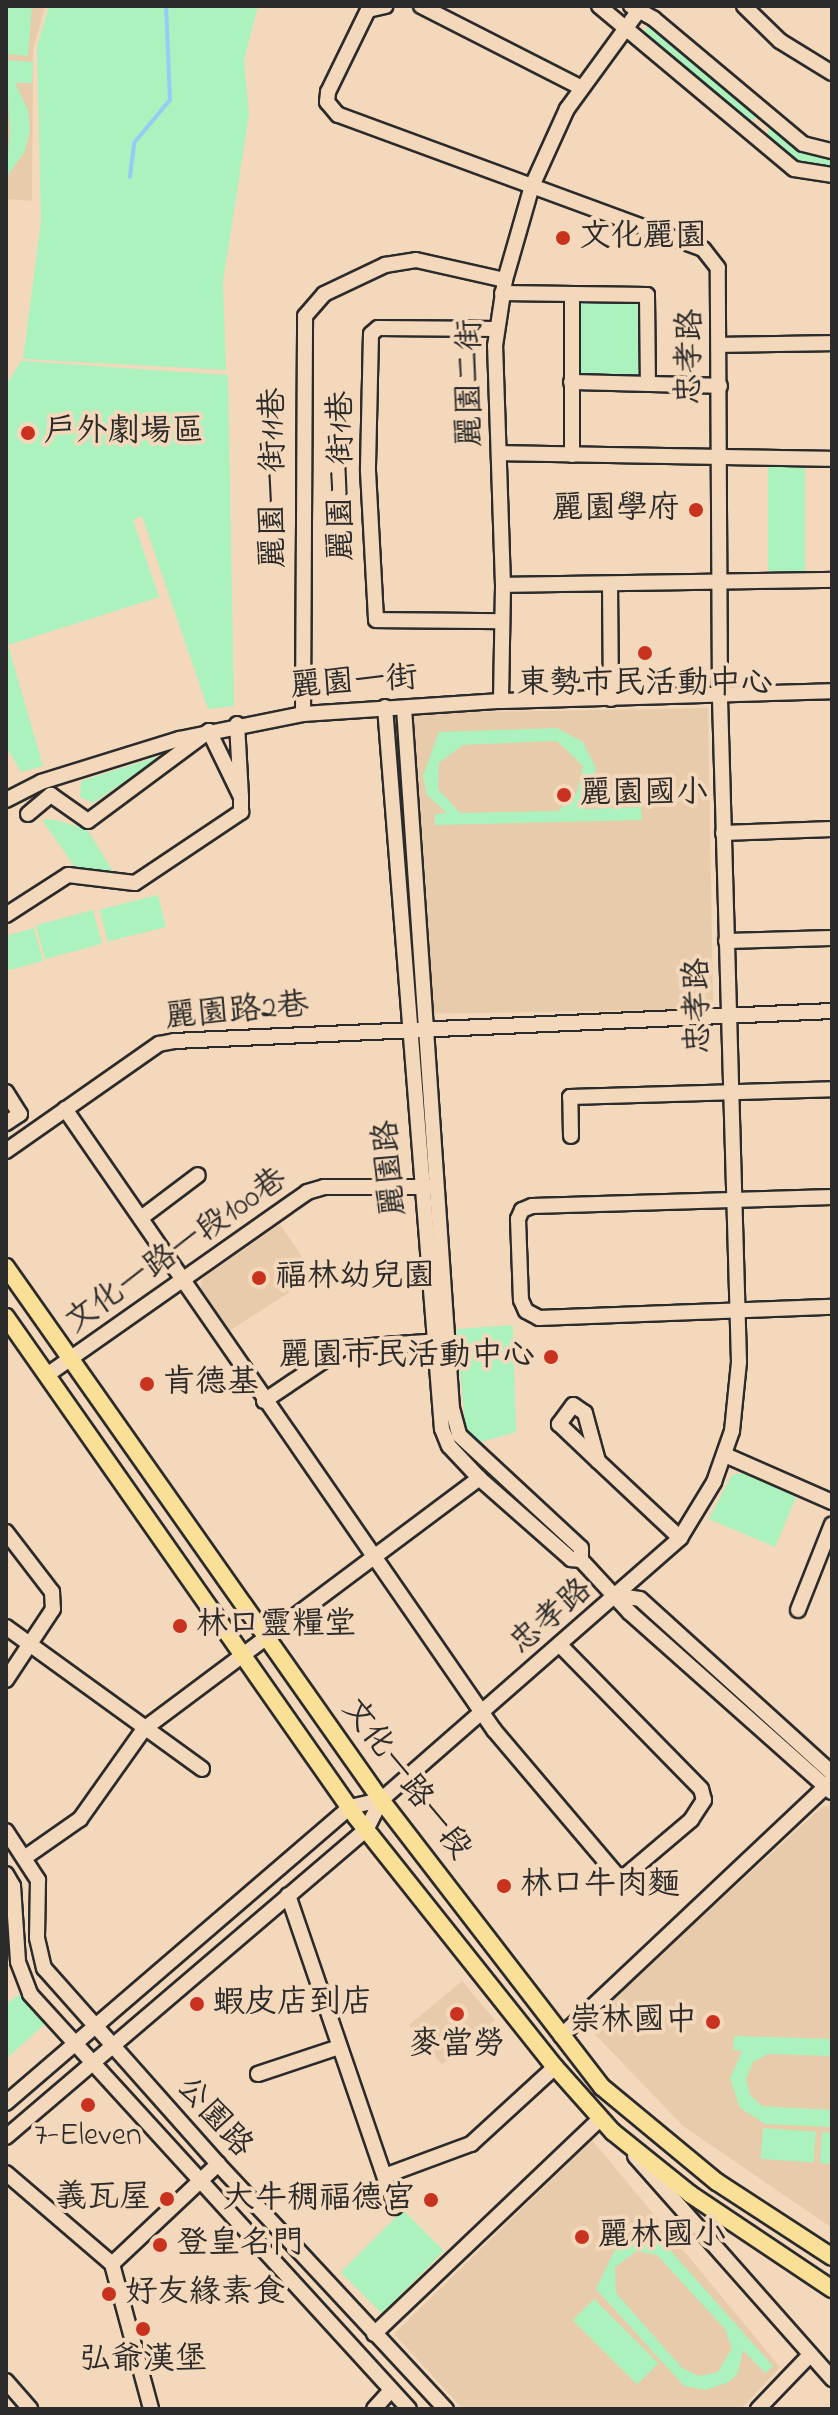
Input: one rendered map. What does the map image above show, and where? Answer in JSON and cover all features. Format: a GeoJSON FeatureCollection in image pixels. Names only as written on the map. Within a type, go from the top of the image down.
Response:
{"type":"FeatureCollection","features":[{"type":"Feature","properties":{"kind":"main road","name":"文化一路一段"},"geometry":{"type":"LineString","coordinates":[[6,1267],[381,1800],[486,1930],[561,2036],[602,2087],[663,2140],[832,2257]]}},
{"type":"Feature","properties":{"kind":"main road","name":"文化一路一段"},"geometry":{"type":"LineString","coordinates":[[6,1317],[366,1830],[555,2067],[613,2132],[690,2194],[832,2289]]}},
{"type":"Feature","properties":{"kind":"street","name":"忠孝路"},"geometry":{"type":"LineString","coordinates":[[6,2137],[88,2063],[366,1830],[381,1800],[562,1647],[680,1538],[725,1455],[737,1400],[720,698],[718,460],[721,345],[718,268],[703,249],[338,115],[327,102],[328,92],[368,10],[386,6]]}},
{"type":"Feature","properties":{"kind":"street"},"geometry":{"type":"LineString","coordinates":[[421,6],[580,87]]}},
{"type":"Feature","properties":{"kind":"street"},"geometry":{"type":"LineString","coordinates":[[599,6],[794,169],[832,175]]}},
{"type":"Feature","properties":{"kind":"street"},"geometry":{"type":"LineString","coordinates":[[744,6],[780,41],[832,73]]}},
{"type":"Feature","properties":{"kind":"street"},"geometry":{"type":"LineString","coordinates":[[637,8],[808,147],[832,151]]}},
{"type":"Feature","properties":{"kind":"street","name":"麗園二街"},"geometry":{"type":"LineString","coordinates":[[501,701],[503,585],[497,329],[504,287],[532,186],[580,87],[637,8]]}},
{"type":"Feature","properties":{"kind":"street"},"geometry":{"type":"LineString","coordinates":[[753,133],[770,114]]}},
{"type":"Feature","properties":{"kind":"street","name":"麗園一街11巷"},"geometry":{"type":"LineString","coordinates":[[303,714],[305,316],[324,294],[361,272],[416,260],[504,287]]}},
{"type":"Feature","properties":{"kind":"street"},"geometry":{"type":"LineString","coordinates":[[504,287],[572,295],[647,295],[648,384]]}},
{"type":"Feature","properties":{"kind":"street"},"geometry":{"type":"LineString","coordinates":[[572,295],[572,455]]}},
{"type":"Feature","properties":{"kind":"street","name":"麗園二街1巷"},"geometry":{"type":"LineString","coordinates":[[497,329],[378,328],[371,334],[369,502],[376,620],[501,621]]}},
{"type":"Feature","properties":{"kind":"street"},"geometry":{"type":"LineString","coordinates":[[721,345],[832,343]]}},
{"type":"Feature","properties":{"kind":"street"},"geometry":{"type":"LineString","coordinates":[[571,382],[720,386]]}},
{"type":"Feature","properties":{"kind":"street"},"geometry":{"type":"LineString","coordinates":[[500,453],[718,460],[832,459]]}},
{"type":"Feature","properties":{"kind":"street"},"geometry":{"type":"LineString","coordinates":[[503,585],[832,580]]}},
{"type":"Feature","properties":{"kind":"street"},"geometry":{"type":"LineString","coordinates":[[610,584],[611,699]]}},
{"type":"Feature","properties":{"kind":"street","name":"麗園一街"},"geometry":{"type":"LineString","coordinates":[[6,800],[41,782],[209,731],[303,714],[501,701],[720,698],[832,691]]}},
{"type":"Feature","properties":{"kind":"street","name":"麗園路"},"geometry":{"type":"LineString","coordinates":[[385,707],[422,1187],[441,1340],[459,1435],[581,1548],[581,1560]]}},
{"type":"Feature","properties":{"kind":"street","name":"麗園路"},"geometry":{"type":"LineString","coordinates":[[404,708],[439,1186],[442,1429],[449,1446],[479,1478],[571,1559],[581,1560],[619,1596],[629,1612],[829,1788]]}},
{"type":"Feature","properties":{"kind":"street"},"geometry":{"type":"LineString","coordinates":[[6,915],[68,875],[135,883],[241,812],[237,724]]}},
{"type":"Feature","properties":{"kind":"street"},"geometry":{"type":"LineString","coordinates":[[28,814],[51,795],[88,821],[209,731],[241,797]]}},
{"type":"Feature","properties":{"kind":"street"},"geometry":{"type":"LineString","coordinates":[[723,833],[832,829]]}},
{"type":"Feature","properties":{"kind":"street"},"geometry":{"type":"LineString","coordinates":[[726,941],[832,938]]}},
{"type":"Feature","properties":{"kind":"street","name":"麗園路2巷"},"geometry":{"type":"LineString","coordinates":[[6,1151],[159,1044],[427,1028],[832,1011]]}},
{"type":"Feature","properties":{"kind":"street"},"geometry":{"type":"LineString","coordinates":[[571,1136],[570,1097],[832,1089]]}},
{"type":"Feature","properties":{"kind":"street"},"geometry":{"type":"LineString","coordinates":[[6,1092],[20,1114],[6,1123]]}},
{"type":"Feature","properties":{"kind":"street"},"geometry":{"type":"LineString","coordinates":[[65,1109],[264,1401],[377,1556],[484,1714],[617,1875],[633,1872],[700,1809],[701,1789],[562,1647]]}},
{"type":"Feature","properties":{"kind":"street"},"geometry":{"type":"LineString","coordinates":[[141,1218],[198,1175]]}},
{"type":"Feature","properties":{"kind":"street","name":"文化一路一段100巷"},"geometry":{"type":"LineString","coordinates":[[47,1375],[307,1192],[324,1187],[439,1186]]}},
{"type":"Feature","properties":{"kind":"street"},"geometry":{"type":"LineString","coordinates":[[832,1197],[532,1206],[522,1210],[518,1219],[521,1300],[526,1311],[539,1318],[832,1307]]}},
{"type":"Feature","properties":{"kind":"street"},"geometry":{"type":"LineString","coordinates":[[264,1401],[343,1348],[441,1340]]}},
{"type":"Feature","properties":{"kind":"street"},"geometry":{"type":"LineString","coordinates":[[725,1455],[832,1502]]}},
{"type":"Feature","properties":{"kind":"street"},"geometry":{"type":"LineString","coordinates":[[598,1461],[680,1538]]}},
{"type":"Feature","properties":{"kind":"street"},"geometry":{"type":"LineString","coordinates":[[27,1856],[80,1819],[144,1729],[241,1652],[377,1556],[479,1478]]}},
{"type":"Feature","properties":{"kind":"street"},"geometry":{"type":"LineString","coordinates":[[798,1610],[832,1524]]}},
{"type":"Feature","properties":{"kind":"street"},"geometry":{"type":"LineString","coordinates":[[6,1532],[52,1592],[53,1609],[6,1680]]}},
{"type":"Feature","properties":{"kind":"street","name":"麗園路"},"geometry":{"type":"LineString","coordinates":[[619,1596],[640,1599],[832,1773]]}},
{"type":"Feature","properties":{"kind":"street"},"geometry":{"type":"LineString","coordinates":[[6,1627],[202,1769]]}},
{"type":"Feature","properties":{"kind":"street"},"geometry":{"type":"LineString","coordinates":[[561,2036],[829,1788]]}},
{"type":"Feature","properties":{"kind":"street","name":"忠孝路"},"geometry":{"type":"LineString","coordinates":[[6,2103],[75,2048],[350,1807],[381,1800]]}},
{"type":"Feature","properties":{"kind":"street","name":"公園路"},"geometry":{"type":"LineString","coordinates":[[9,1840],[27,1856],[38,1880],[37,1938],[44,1968],[218,2164],[446,2409]]}},
{"type":"Feature","properties":{"kind":"street","name":"公園路"},"geometry":{"type":"LineString","coordinates":[[6,1874],[13,1886],[18,1962],[25,1983],[88,2063],[409,2409]]}},
{"type":"Feature","properties":{"kind":"street"},"geometry":{"type":"LineString","coordinates":[[288,1895],[339,2047],[387,2175],[395,2207]]}},
{"type":"Feature","properties":{"kind":"street"},"geometry":{"type":"LineString","coordinates":[[25,1983],[44,1968]]}},
{"type":"Feature","properties":{"kind":"street"},"geometry":{"type":"LineString","coordinates":[[258,2074],[339,2047]]}},
{"type":"Feature","properties":{"kind":"street"},"geometry":{"type":"LineString","coordinates":[[387,2175],[471,2144],[555,2067]]}},
{"type":"Feature","properties":{"kind":"street"},"geometry":{"type":"LineString","coordinates":[[112,2087],[132,2069]]}},
{"type":"Feature","properties":{"kind":"street"},"geometry":{"type":"LineString","coordinates":[[374,2334],[600,2119]]}},
{"type":"Feature","properties":{"kind":"street"},"geometry":{"type":"LineString","coordinates":[[613,2132],[832,2379]]}},
{"type":"Feature","properties":{"kind":"street"},"geometry":{"type":"LineString","coordinates":[[112,2264],[218,2164]]}},
{"type":"Feature","properties":{"kind":"street"},"geometry":{"type":"LineString","coordinates":[[6,2173],[112,2264],[151,2409]]}},
{"type":"Feature","properties":{"kind":"street"},"geometry":{"type":"LineString","coordinates":[[758,2409],[810,2355]]}},
{"type":"Feature","properties":{"kind":"street"},"geometry":{"type":"LineString","coordinates":[[6,2381],[30,2409]]}},
{"type":"Feature","properties":{"kind":"street"},"geometry":{"type":"LineString","coordinates":[[374,2409],[391,2390]]}},
{"type":"Feature","properties":{"kind":"shaded area"},"geometry":{"type":"Polygon","coordinates":[[[6,6],[45,6],[33,50],[32,201],[6,199],[6,6]]]}},
{"type":"Feature","properties":{"kind":"shaded area","name":"麗園國小"},"geometry":{"type":"Polygon","coordinates":[[[708,708],[713,1009],[418,1014],[413,713],[708,708]]]}},
{"type":"Feature","properties":{"kind":"shaded area","name":"福林幼兒園"},"geometry":{"type":"Polygon","coordinates":[[[280,1224],[315,1276],[229,1331],[201,1288],[202,1279],[280,1224]]]}},
{"type":"Feature","properties":{"kind":"shaded area","name":"崇林國中"},"geometry":{"type":"Polygon","coordinates":[[[832,1806],[832,2228],[683,2126],[591,2030],[596,2014],[822,1807],[832,1806]]]}},
{"type":"Feature","properties":{"kind":"shaded area"},"geometry":{"type":"Polygon","coordinates":[[[462,1981],[495,2020],[442,2064],[409,2025],[462,1981]]]}},
{"type":"Feature","properties":{"kind":"shaded area","name":"麗林國小"},"geometry":{"type":"Polygon","coordinates":[[[592,2140],[780,2367],[741,2409],[463,2409],[394,2334],[592,2140]]]}},
{"type":"Feature","properties":{"kind":"green space"},"geometry":{"type":"Polygon","coordinates":[[[6,6],[32,6],[28,56],[6,54],[6,6]]]}},
{"type":"Feature","properties":{"kind":"green space"},"geometry":{"type":"Polygon","coordinates":[[[49,6],[258,6],[244,60],[249,114],[223,282],[226,370],[23,359],[41,221],[37,47],[49,6]]]}},
{"type":"Feature","properties":{"kind":"green space"},"geometry":{"type":"Polygon","coordinates":[[[648,25],[757,112],[756,118],[746,122],[643,35],[648,25]]]}},
{"type":"Feature","properties":{"kind":"green space"},"geometry":{"type":"Polygon","coordinates":[[[6,60],[33,62],[32,83],[15,83],[28,110],[30,131],[25,151],[6,178],[10,131],[6,60]]]}},
{"type":"Feature","properties":{"kind":"green space"},"geometry":{"type":"Polygon","coordinates":[[[769,128],[806,153],[832,156],[832,170],[799,165],[766,137],[769,128]]]}},
{"type":"Feature","properties":{"kind":"green space"},"geometry":{"type":"Polygon","coordinates":[[[579,302],[643,302],[643,375],[579,375],[579,302]]]}},
{"type":"Feature","properties":{"kind":"green space"},"geometry":{"type":"Polygon","coordinates":[[[21,361],[228,375],[234,706],[208,709],[142,516],[133,520],[159,597],[8,645],[43,766],[21,772],[6,746],[6,386],[21,361]]]}},
{"type":"Feature","properties":{"kind":"green space"},"geometry":{"type":"Polygon","coordinates":[[[768,467],[805,467],[805,571],[768,571],[768,467]]]}},
{"type":"Feature","properties":{"kind":"green space"},"geometry":{"type":"Polygon","coordinates":[[[401,724],[411,881],[408,886],[394,725],[401,724]]]}},
{"type":"Feature","properties":{"kind":"green space"},"geometry":{"type":"Polygon","coordinates":[[[557,728],[583,742],[596,768],[585,809],[641,807],[642,820],[435,825],[435,814],[447,813],[427,795],[423,776],[439,732],[557,728]],[[557,741],[463,745],[439,763],[438,789],[460,813],[558,811],[577,793],[583,766],[557,741]]]}},
{"type":"Feature","properties":{"kind":"green space"},"geometry":{"type":"Polygon","coordinates":[[[163,755],[93,803],[80,797],[81,781],[163,755]]]}},
{"type":"Feature","properties":{"kind":"green space"},"geometry":{"type":"Polygon","coordinates":[[[51,819],[87,829],[115,875],[75,867],[42,820],[51,819]]]}},
{"type":"Feature","properties":{"kind":"green space"},"geometry":{"type":"Polygon","coordinates":[[[158,895],[166,927],[108,942],[100,910],[158,895]]]}},
{"type":"Feature","properties":{"kind":"green space"},"geometry":{"type":"Polygon","coordinates":[[[411,902],[420,1018],[414,1014],[411,902]]]}},
{"type":"Feature","properties":{"kind":"green space"},"geometry":{"type":"Polygon","coordinates":[[[93,910],[102,944],[45,959],[36,925],[93,910]]]}},
{"type":"Feature","properties":{"kind":"green space"},"geometry":{"type":"Polygon","coordinates":[[[34,928],[43,961],[6,971],[6,936],[34,928]]]}},
{"type":"Feature","properties":{"kind":"green space"},"geometry":{"type":"Polygon","coordinates":[[[513,1325],[516,1432],[477,1443],[466,1431],[456,1329],[513,1325]]]}},
{"type":"Feature","properties":{"kind":"green space"},"geometry":{"type":"Polygon","coordinates":[[[742,1473],[797,1495],[775,1547],[709,1519],[732,1475],[742,1473]]]}},
{"type":"Feature","properties":{"kind":"green space"},"geometry":{"type":"Polygon","coordinates":[[[492,1478],[496,1478],[575,1554],[492,1482],[492,1478]]]}},
{"type":"Feature","properties":{"kind":"green space"},"geometry":{"type":"Polygon","coordinates":[[[667,1636],[671,1637],[821,1777],[667,1636]]]}},
{"type":"Feature","properties":{"kind":"green space"},"geometry":{"type":"Polygon","coordinates":[[[19,1994],[45,2024],[6,2059],[6,2005],[19,1994]]]}},
{"type":"Feature","properties":{"kind":"green space"},"geometry":{"type":"Polygon","coordinates":[[[734,2036],[832,2039],[832,2056],[768,2054],[753,2062],[746,2079],[750,2095],[762,2106],[832,2110],[832,2127],[765,2124],[740,2108],[730,2078],[742,2051],[733,2050],[734,2036]]]}},
{"type":"Feature","properties":{"kind":"green space"},"geometry":{"type":"Polygon","coordinates":[[[763,2128],[816,2132],[814,2163],[761,2159],[763,2128]]]}},
{"type":"Feature","properties":{"kind":"green space"},"geometry":{"type":"Polygon","coordinates":[[[822,2132],[832,2133],[832,2164],[820,2163],[822,2132]]]}},
{"type":"Feature","properties":{"kind":"green space"},"geometry":{"type":"Polygon","coordinates":[[[403,2210],[444,2251],[382,2313],[341,2272],[403,2210]]]}},
{"type":"Feature","properties":{"kind":"green space"},"geometry":{"type":"Polygon","coordinates":[[[653,2231],[773,2366],[765,2373],[743,2350],[738,2373],[729,2382],[705,2390],[684,2386],[596,2289],[615,2250],[653,2231]],[[637,2251],[615,2267],[616,2293],[682,2368],[699,2376],[718,2372],[732,2348],[725,2329],[657,2255],[637,2251]]]}},
{"type":"Feature","properties":{"kind":"green space"},"geometry":{"type":"Polygon","coordinates":[[[594,2299],[658,2363],[637,2385],[573,2320],[594,2299]]]}},
{"type":"Feature","properties":{"kind":"waterway"},"geometry":{"type":"LineString","coordinates":[[130,177],[134,143],[170,100],[166,6]]}},
{"type":"Feature","properties":{"kind":"place","name":"文化麗園"},"geometry":{"type":"Point","coordinates":[563,238]}},
{"type":"Feature","properties":{"kind":"place","name":"戶外劇場區"},"geometry":{"type":"Point","coordinates":[28,433]}},
{"type":"Feature","properties":{"kind":"place","name":"麗園學府"},"geometry":{"type":"Point","coordinates":[696,510]}},
{"type":"Feature","properties":{"kind":"place","name":"東勢市民活動中心"},"geometry":{"type":"Point","coordinates":[645,653]}},
{"type":"Feature","properties":{"kind":"place","name":"麗園國小"},"geometry":{"type":"Point","coordinates":[564,795]}},
{"type":"Feature","properties":{"kind":"place","name":"福林幼兒園"},"geometry":{"type":"Point","coordinates":[259,1278]}},
{"type":"Feature","properties":{"kind":"place","name":"麗園市民活動中心"},"geometry":{"type":"Point","coordinates":[551,1357]}},
{"type":"Feature","properties":{"kind":"place","name":"肯德基"},"geometry":{"type":"Point","coordinates":[147,1384]}},
{"type":"Feature","properties":{"kind":"place","name":"林口靈糧堂"},"geometry":{"type":"Point","coordinates":[180,1626]}},
{"type":"Feature","properties":{"kind":"place","name":"林口牛肉麵"},"geometry":{"type":"Point","coordinates":[504,1886]}},
{"type":"Feature","properties":{"kind":"place","name":"蝦皮店到店"},"geometry":{"type":"Point","coordinates":[197,2004]}},
{"type":"Feature","properties":{"kind":"place","name":"麥當勞"},"geometry":{"type":"Point","coordinates":[457,2014]}},
{"type":"Feature","properties":{"kind":"place","name":"崇林國中"},"geometry":{"type":"Point","coordinates":[713,2022]}},
{"type":"Feature","properties":{"kind":"place","name":"7-Eleven"},"geometry":{"type":"Point","coordinates":[88,2105]}},
{"type":"Feature","properties":{"kind":"place","name":"義瓦屋"},"geometry":{"type":"Point","coordinates":[167,2199]}},
{"type":"Feature","properties":{"kind":"place","name":"大牛稠福德宮"},"geometry":{"type":"Point","coordinates":[431,2200]}},
{"type":"Feature","properties":{"kind":"place","name":"麗林國小"},"geometry":{"type":"Point","coordinates":[582,2237]}},
{"type":"Feature","properties":{"kind":"place","name":"登皇名門"},"geometry":{"type":"Point","coordinates":[160,2245]}},
{"type":"Feature","properties":{"kind":"place","name":"好友緣素食"},"geometry":{"type":"Point","coordinates":[109,2294]}},
{"type":"Feature","properties":{"kind":"place","name":"弘爺漢堡"},"geometry":{"type":"Point","coordinates":[143,2329]}}]}
